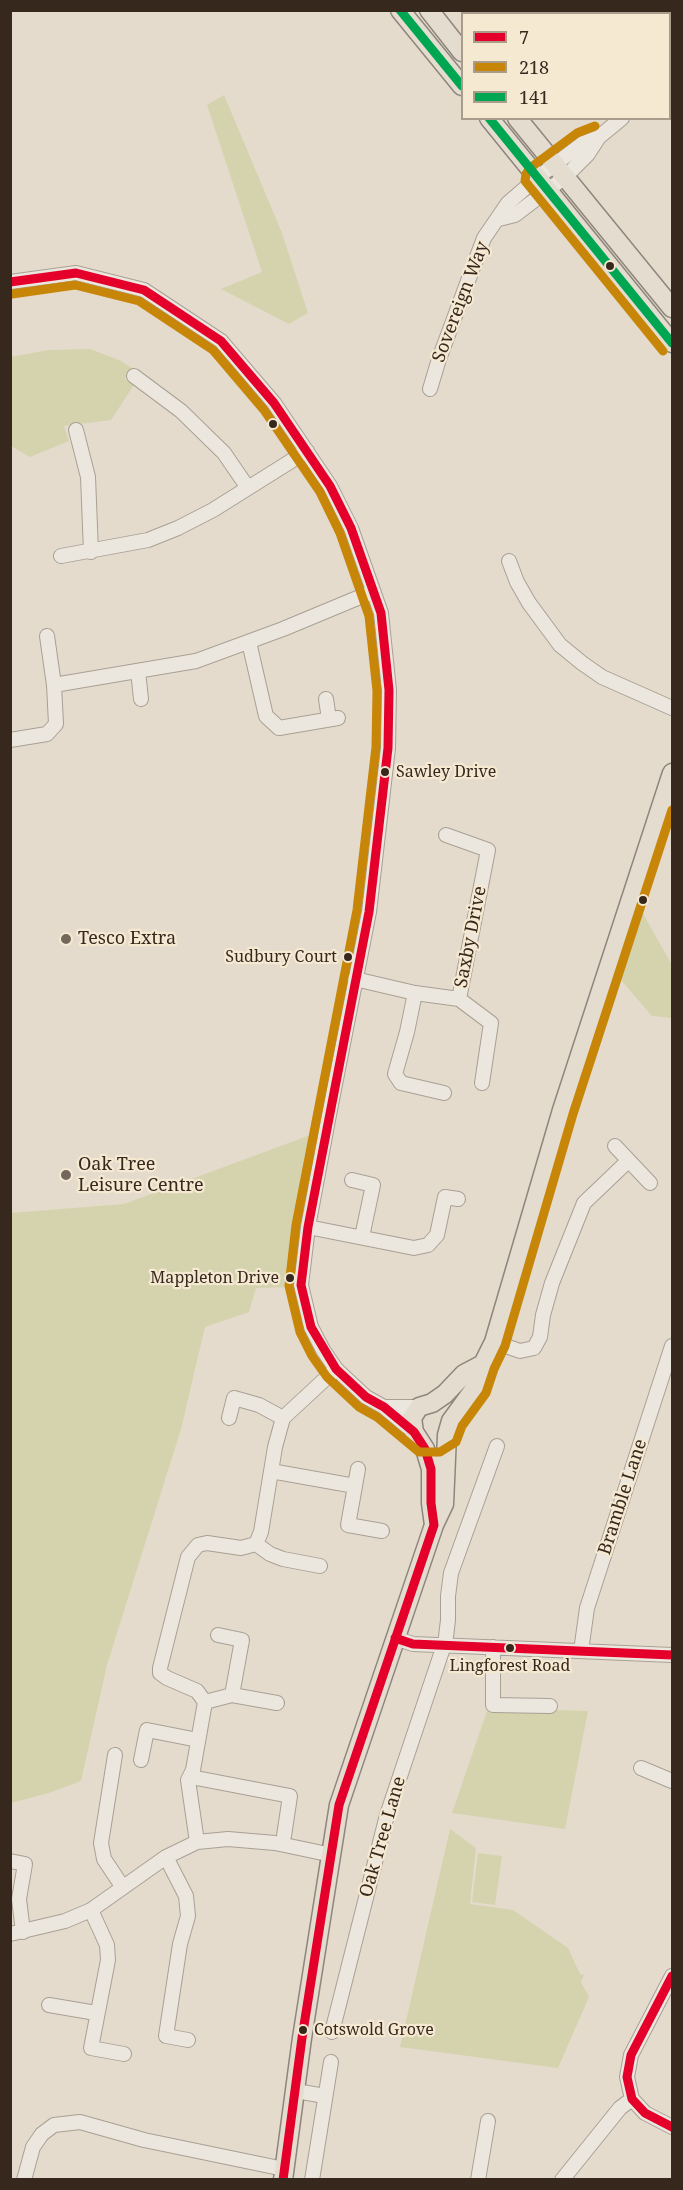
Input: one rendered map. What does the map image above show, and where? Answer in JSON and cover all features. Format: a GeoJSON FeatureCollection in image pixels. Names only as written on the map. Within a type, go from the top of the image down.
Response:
{"type":"FeatureCollection","features":[{"type":"Feature","properties":{"kind":"main road"},"geometry":{"type":"LineString","coordinates":[[400,10],[461,85]]}},
{"type":"Feature","properties":{"kind":"main road"},"geometry":{"type":"LineString","coordinates":[[429,10],[461,51]]}},
{"type":"Feature","properties":{"kind":"main road"},"geometry":{"type":"LineString","coordinates":[[491,120],[672,344]]}},
{"type":"Feature","properties":{"kind":"main road"},"geometry":{"type":"LineString","coordinates":[[519,120],[672,308]]}},
{"type":"Feature","properties":{"kind":"main road"},"geometry":{"type":"LineString","coordinates":[[416,1435],[430,1442],[436,1441],[449,1428],[475,1388],[494,1342],[562,1110],[672,773]]}},
{"type":"Feature","properties":{"kind":"main road"},"geometry":{"type":"LineString","coordinates":[[434,1525],[431,1503],[431,1469],[425,1449],[416,1435],[412,1418],[425,1405],[445,1394],[464,1374],[483,1364]]}},
{"type":"Feature","properties":{"kind":"main road"},"geometry":{"type":"LineString","coordinates":[[284,2174],[302,2038],[339,1805],[434,1525],[444,1504],[449,1428],[447,1410],[443,1406],[425,1405]]}},
{"type":"Feature","properties":{"kind":"street","name":"Sovereign Way"},"geometry":{"type":"LineString","coordinates":[[430,389],[484,238],[500,219],[508,203],[588,154],[599,137],[620,120]]}},
{"type":"Feature","properties":{"kind":"street"},"geometry":{"type":"LineString","coordinates":[[10,282],[76,273],[144,290],[221,340],[274,403],[330,486],[345,514],[381,613],[389,690],[388,748],[369,912],[308,1227],[302,1285],[311,1327],[336,1370],[366,1397],[384,1407],[416,1435]]}},
{"type":"Feature","properties":{"kind":"street"},"geometry":{"type":"LineString","coordinates":[[134,376],[181,411],[224,453],[248,488]]}},
{"type":"Feature","properties":{"kind":"street"},"geometry":{"type":"LineString","coordinates":[[76,430],[88,477],[91,552]]}},
{"type":"Feature","properties":{"kind":"street"},"geometry":{"type":"LineString","coordinates":[[61,556],[148,540],[178,528],[307,451]]}},
{"type":"Feature","properties":{"kind":"street"},"geometry":{"type":"LineString","coordinates":[[509,561],[517,582],[529,603],[560,645],[602,676],[672,708]]}},
{"type":"Feature","properties":{"kind":"street"},"geometry":{"type":"LineString","coordinates":[[54,685],[196,661],[372,592]]}},
{"type":"Feature","properties":{"kind":"street"},"geometry":{"type":"LineString","coordinates":[[10,740],[47,734],[56,724],[54,685],[47,636]]}},
{"type":"Feature","properties":{"kind":"street"},"geometry":{"type":"LineString","coordinates":[[249,642],[266,716],[279,728],[334,719],[326,699]]}},
{"type":"Feature","properties":{"kind":"street"},"geometry":{"type":"LineString","coordinates":[[138,671],[141,699]]}},
{"type":"Feature","properties":{"kind":"street","name":"Saxby Drive"},"geometry":{"type":"LineString","coordinates":[[355,980],[415,993],[459,999],[488,850],[446,835]]}},
{"type":"Feature","properties":{"kind":"street"},"geometry":{"type":"LineString","coordinates":[[415,993],[395,1074],[400,1083],[444,1093]]}},
{"type":"Feature","properties":{"kind":"street"},"geometry":{"type":"LineString","coordinates":[[459,999],[491,1023],[482,1083]]}},
{"type":"Feature","properties":{"kind":"street"},"geometry":{"type":"LineString","coordinates":[[615,1146],[650,1183]]}},
{"type":"Feature","properties":{"kind":"street"},"geometry":{"type":"LineString","coordinates":[[494,1342],[520,1351],[534,1348],[540,1337],[543,1315],[552,1283],[584,1203],[628,1161]]}},
{"type":"Feature","properties":{"kind":"street"},"geometry":{"type":"LineString","coordinates":[[352,1180],[373,1185],[362,1237]]}},
{"type":"Feature","properties":{"kind":"street"},"geometry":{"type":"LineString","coordinates":[[308,1227],[414,1248],[428,1245],[437,1235],[445,1197],[458,1199]]}},
{"type":"Feature","properties":{"kind":"street","name":"Bramble Lane"},"geometry":{"type":"LineString","coordinates":[[581,1651],[587,1608],[672,1346]]}},
{"type":"Feature","properties":{"kind":"street"},"geometry":{"type":"LineString","coordinates":[[256,1544],[261,1532],[275,1447],[283,1418],[336,1370]]}},
{"type":"Feature","properties":{"kind":"street"},"geometry":{"type":"LineString","coordinates":[[229,1418],[234,1398],[259,1405],[283,1418]]}},
{"type":"Feature","properties":{"kind":"street"},"geometry":{"type":"LineString","coordinates":[[384,1407],[425,1405]]}},
{"type":"Feature","properties":{"kind":"street","name":"Oak Tree Lane"},"geometry":{"type":"LineString","coordinates":[[332,2032],[387,1815],[444,1645],[451,1573],[497,1446]]}},
{"type":"Feature","properties":{"kind":"street"},"geometry":{"type":"LineString","coordinates":[[358,1469],[348,1525],[382,1531]]}},
{"type":"Feature","properties":{"kind":"street"},"geometry":{"type":"LineString","coordinates":[[271,1471],[355,1486]]}},
{"type":"Feature","properties":{"kind":"street"},"geometry":{"type":"LineString","coordinates":[[197,1842],[188,1780],[191,1777],[204,1702],[197,1691],[167,1678],[160,1673],[160,1668],[188,1557],[198,1545],[207,1543],[241,1548],[256,1544]]}},
{"type":"Feature","properties":{"kind":"street"},"geometry":{"type":"LineString","coordinates":[[256,1544],[283,1560],[320,1566]]}},
{"type":"Feature","properties":{"kind":"street"},"geometry":{"type":"LineString","coordinates":[[218,1635],[242,1640],[232,1695]]}},
{"type":"Feature","properties":{"kind":"street"},"geometry":{"type":"LineString","coordinates":[[395,1638],[413,1644],[672,1655]]}},
{"type":"Feature","properties":{"kind":"street"},"geometry":{"type":"LineString","coordinates":[[493,1647],[493,1705],[550,1706]]}},
{"type":"Feature","properties":{"kind":"street"},"geometry":{"type":"LineString","coordinates":[[204,1702],[232,1695],[277,1703]]}},
{"type":"Feature","properties":{"kind":"street"},"geometry":{"type":"LineString","coordinates":[[141,1760],[147,1730],[198,1740]]}},
{"type":"Feature","properties":{"kind":"street"},"geometry":{"type":"LineString","coordinates":[[115,1755],[101,1843],[104,1859],[122,1886]]}},
{"type":"Feature","properties":{"kind":"street"},"geometry":{"type":"LineString","coordinates":[[641,1768],[672,1781]]}},
{"type":"Feature","properties":{"kind":"street"},"geometry":{"type":"LineString","coordinates":[[191,1777],[290,1796],[284,1836]]}},
{"type":"Feature","properties":{"kind":"street"},"geometry":{"type":"LineString","coordinates":[[10,1862],[25,1864],[19,1899],[17,1933],[65,1921],[91,1910],[166,1857],[197,1842],[228,1839],[274,1843],[332,1855]]}},
{"type":"Feature","properties":{"kind":"street"},"geometry":{"type":"LineString","coordinates":[[166,1857],[186,1896],[188,1916],[180,1944],[166,2036],[188,2040]]}},
{"type":"Feature","properties":{"kind":"street"},"geometry":{"type":"LineString","coordinates":[[91,1910],[108,1952],[91,2048],[124,2054]]}},
{"type":"Feature","properties":{"kind":"street"},"geometry":{"type":"LineString","coordinates":[[672,1976],[631,2055],[627,2077],[632,2099],[645,2113],[672,2127]]}},
{"type":"Feature","properties":{"kind":"street"},"geometry":{"type":"LineString","coordinates":[[50,2005],[96,2013]]}},
{"type":"Feature","properties":{"kind":"street"},"geometry":{"type":"LineString","coordinates":[[312,2180],[331,2062]]}},
{"type":"Feature","properties":{"kind":"street"},"geometry":{"type":"LineString","coordinates":[[296,2091],[325,2096]]}},
{"type":"Feature","properties":{"kind":"street"},"geometry":{"type":"LineString","coordinates":[[562,2180],[620,2108],[632,2099]]}},
{"type":"Feature","properties":{"kind":"street"},"geometry":{"type":"LineString","coordinates":[[478,2180],[488,2121]]}},
{"type":"Feature","properties":{"kind":"street"},"geometry":{"type":"LineString","coordinates":[[24,2180],[33,2147],[42,2134],[54,2125],[80,2122],[284,2174]]}},
{"type":"Feature","properties":{"kind":"shaded area"},"geometry":{"type":"Polygon","coordinates":[[[224,95],[282,233],[308,313],[289,324],[221,289],[262,272],[207,105],[224,95]]]}},
{"type":"Feature","properties":{"kind":"shaded area"},"geometry":{"type":"Polygon","coordinates":[[[90,349],[119,360],[132,368],[125,379],[134,385],[111,420],[64,426],[69,441],[30,457],[11,446],[10,357],[49,350],[90,349]]]}},
{"type":"Feature","properties":{"kind":"shaded area"},"geometry":{"type":"Polygon","coordinates":[[[642,912],[672,965],[672,1018],[652,1016],[621,980],[642,912]]]}},
{"type":"Feature","properties":{"kind":"shaded area"},"geometry":{"type":"Polygon","coordinates":[[[313,1134],[292,1249],[291,1287],[256,1288],[249,1312],[205,1327],[181,1429],[107,1665],[81,1781],[49,1793],[11,1803],[11,1213],[124,1204],[313,1134]]]}},
{"type":"Feature","properties":{"kind":"shaded area"},"geometry":{"type":"Polygon","coordinates":[[[488,1708],[588,1711],[565,1829],[452,1813],[488,1708]]]}},
{"type":"Feature","properties":{"kind":"shaded area"},"geometry":{"type":"Polygon","coordinates":[[[450,1829],[476,1848],[470,1904],[513,1910],[568,1948],[580,1974],[584,1975],[581,1982],[589,1997],[558,2068],[400,2047],[450,1829]]]}},
{"type":"Feature","properties":{"kind":"shaded area"},"geometry":{"type":"Polygon","coordinates":[[[478,1853],[502,1856],[495,1905],[472,1902],[478,1853]]]}},
{"type":"Feature","properties":{"kind":"transit line","name":"141"},"geometry":{"type":"LineString","coordinates":[[400,10],[461,85]]}},
{"type":"Feature","properties":{"kind":"transit line","name":"141"},"geometry":{"type":"LineString","coordinates":[[491,120],[672,343]]}},
{"type":"Feature","properties":{"kind":"transit line","name":"218"},"geometry":{"type":"LineString","coordinates":[[595,126],[577,133],[530,168],[525,181],[663,351]]}},
{"type":"Feature","properties":{"kind":"transit line","name":"7"},"geometry":{"type":"LineString","coordinates":[[10,282],[76,273],[144,290],[221,341],[274,403],[330,486],[351,528],[381,613],[389,690],[388,748],[369,912],[308,1227],[301,1285],[311,1327],[336,1369],[366,1397],[384,1407],[414,1432],[425,1449],[431,1469],[431,1503],[434,1525],[339,1805],[302,2038],[283,2180]]}},
{"type":"Feature","properties":{"kind":"transit line","name":"218"},"geometry":{"type":"LineString","coordinates":[[12,294],[75,285],[139,301],[213,350],[264,410],[320,492],[340,533],[369,616],[377,691],[376,747],[357,910],[296,1225],[289,1286],[300,1332],[312,1356],[327,1377],[359,1407],[377,1417],[419,1452],[440,1452],[456,1442],[462,1426],[486,1393],[505,1346],[573,1114],[672,810]]}},
{"type":"Feature","properties":{"kind":"transit line","name":"7"},"geometry":{"type":"LineString","coordinates":[[395,1638],[413,1644],[672,1655]]}},
{"type":"Feature","properties":{"kind":"transit line","name":"7"},"geometry":{"type":"LineString","coordinates":[[632,2099],[627,2077],[631,2055],[672,1976]]}},
{"type":"Feature","properties":{"kind":"transit line","name":"7"},"geometry":{"type":"LineString","coordinates":[[632,2099],[645,2113],[672,2127]]}},
{"type":"Feature","properties":{"kind":"place","name":"Sawley Drive"},"geometry":{"type":"Point","coordinates":[385,772]}},
{"type":"Feature","properties":{"kind":"place","name":"Tesco Extra"},"geometry":{"type":"Point","coordinates":[66,939]}},
{"type":"Feature","properties":{"kind":"place","name":"Sudbury Court"},"geometry":{"type":"Point","coordinates":[348,957]}},
{"type":"Feature","properties":{"kind":"place","name":"Oak Tree Leisure Centre"},"geometry":{"type":"Point","coordinates":[66,1175]}},
{"type":"Feature","properties":{"kind":"place","name":"Mappleton Drive"},"geometry":{"type":"Point","coordinates":[290,1278]}},
{"type":"Feature","properties":{"kind":"place","name":"Lingforest Road"},"geometry":{"type":"Point","coordinates":[510,1648]}},
{"type":"Feature","properties":{"kind":"place","name":"Cotswold Grove"},"geometry":{"type":"Point","coordinates":[303,2030]}}]}
